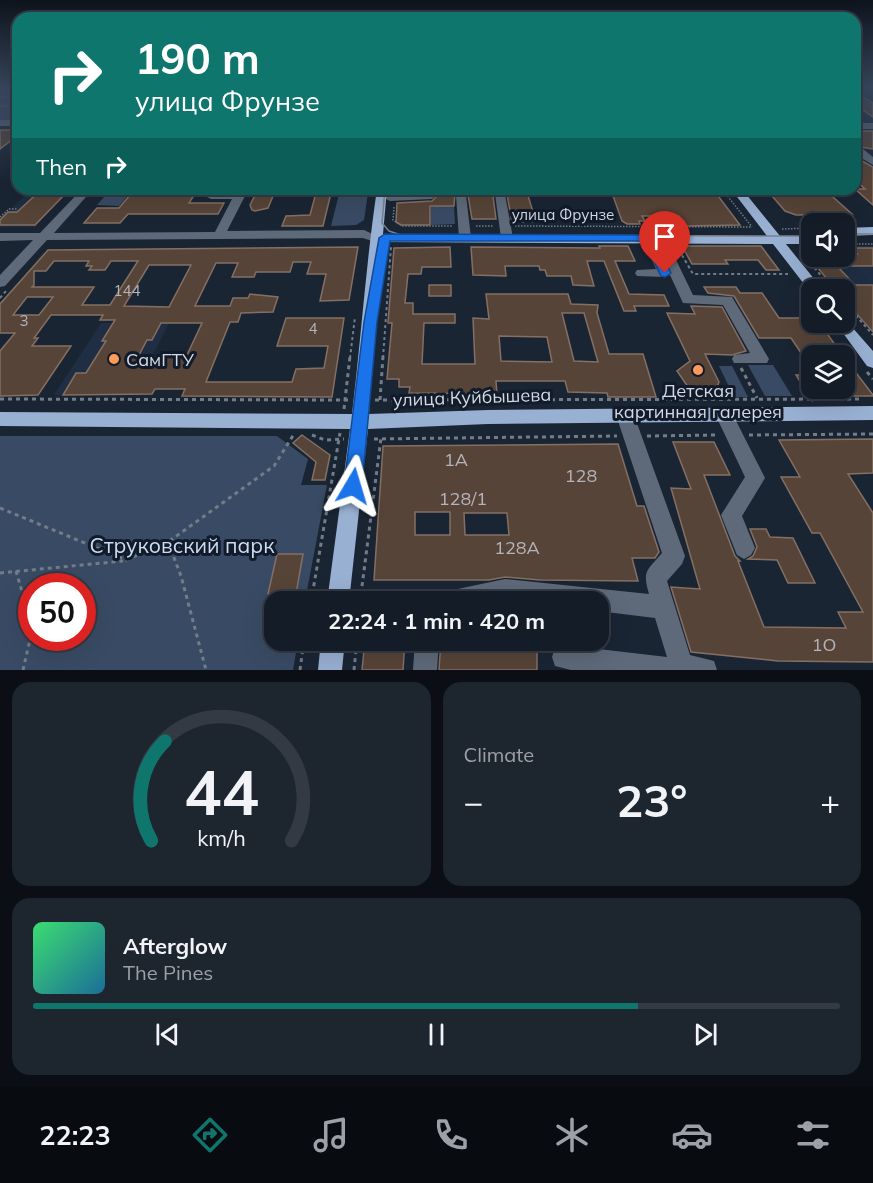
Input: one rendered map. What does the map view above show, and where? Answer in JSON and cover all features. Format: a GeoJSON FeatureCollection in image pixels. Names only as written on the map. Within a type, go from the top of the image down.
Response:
{"type":"FeatureCollection","features":[{"type":"Feature","properties":{"kind":"main road"},"geometry":{"type":"LineString","coordinates":[[339,591],[350,430],[363,400],[370,322],[387,195]]}},
{"type":"Feature","properties":{"kind":"main road"},"geometry":{"type":"LineString","coordinates":[[742,195],[781,236],[809,279]]}},
{"type":"Feature","properties":{"kind":"main road","name":"улица Фрунзе"},"geometry":{"type":"LineString","coordinates":[[506,231],[654,238],[781,236],[801,232]]}},
{"type":"Feature","properties":{"kind":"main road","name":"улица Фрунзе"},"geometry":{"type":"LineString","coordinates":[[382,234],[506,231],[781,236],[801,239]]}},
{"type":"Feature","properties":{"kind":"main road"},"geometry":{"type":"LineString","coordinates":[[855,232],[873,231]]}},
{"type":"Feature","properties":{"kind":"main road"},"geometry":{"type":"LineString","coordinates":[[855,242],[873,242]]}},
{"type":"Feature","properties":{"kind":"main road"},"geometry":{"type":"LineString","coordinates":[[851,333],[873,362]]}},
{"type":"Feature","properties":{"kind":"main road","name":"улица Куйбышева"},"geometry":{"type":"LineString","coordinates":[[0,419],[350,430],[626,415],[873,413]]}},
{"type":"Feature","properties":{"kind":"main road"},"geometry":{"type":"LineString","coordinates":[[330,670],[332,651]]}},
{"type":"Feature","properties":{"kind":"street"},"geometry":{"type":"LineString","coordinates":[[861,152],[873,162]]}},
{"type":"Feature","properties":{"kind":"street"},"geometry":{"type":"LineString","coordinates":[[0,283],[83,195]]}},
{"type":"Feature","properties":{"kind":"street"},"geometry":{"type":"LineString","coordinates":[[212,195],[239,196],[220,234]]}},
{"type":"Feature","properties":{"kind":"street"},"geometry":{"type":"LineString","coordinates":[[412,195],[428,197]]}},
{"type":"Feature","properties":{"kind":"street"},"geometry":{"type":"LineString","coordinates":[[464,231],[467,195]]}},
{"type":"Feature","properties":{"kind":"street"},"geometry":{"type":"LineString","coordinates":[[501,195],[506,231]]}},
{"type":"Feature","properties":{"kind":"street","name":"улица Фрунзе"},"geometry":{"type":"LineString","coordinates":[[0,237],[382,234]]}},
{"type":"Feature","properties":{"kind":"street"},"geometry":{"type":"LineString","coordinates":[[642,273],[665,273],[654,238]]}},
{"type":"Feature","properties":{"kind":"street"},"geometry":{"type":"LineString","coordinates":[[654,238],[688,300],[727,300],[761,358],[740,362]]}},
{"type":"Feature","properties":{"kind":"street"},"geometry":{"type":"LineString","coordinates":[[724,414],[754,478],[731,515],[744,548]]}},
{"type":"Feature","properties":{"kind":"street"},"geometry":{"type":"LineString","coordinates":[[626,415],[674,556],[655,578],[663,607],[681,665],[705,670]]}},
{"type":"Feature","properties":{"kind":"street"},"geometry":{"type":"LineString","coordinates":[[609,601],[663,607]]}},
{"type":"Feature","properties":{"kind":"street"},"geometry":{"type":"LineString","coordinates":[[425,670],[426,651]]}},
{"type":"Feature","properties":{"kind":"street"},"geometry":{"type":"LineString","coordinates":[[564,657],[669,670]]}},
{"type":"Feature","properties":{"kind":"path"},"geometry":{"type":"LineString","coordinates":[[0,217],[9,209],[17,209]]}},
{"type":"Feature","properties":{"kind":"path"},"geometry":{"type":"LineString","coordinates":[[380,400],[382,234],[752,227]]}},
{"type":"Feature","properties":{"kind":"path"},"geometry":{"type":"LineString","coordinates":[[801,230],[782,229],[781,236],[822,279]]}},
{"type":"Feature","properties":{"kind":"path"},"geometry":{"type":"LineString","coordinates":[[855,242],[873,242]]}},
{"type":"Feature","properties":{"kind":"path"},"geometry":{"type":"LineString","coordinates":[[674,243],[693,274],[791,274]]}},
{"type":"Feature","properties":{"kind":"path"},"geometry":{"type":"LineString","coordinates":[[855,315],[873,335]]}},
{"type":"Feature","properties":{"kind":"path"},"geometry":{"type":"LineString","coordinates":[[740,362],[757,399]]}},
{"type":"Feature","properties":{"kind":"path"},"geometry":{"type":"LineString","coordinates":[[0,399],[861,399]]}},
{"type":"Feature","properties":{"kind":"path"},"geometry":{"type":"LineString","coordinates":[[313,591],[350,430],[345,399]]}},
{"type":"Feature","properties":{"kind":"path"},"geometry":{"type":"LineString","coordinates":[[310,434],[325,440],[350,430],[381,438],[873,434]]}},
{"type":"Feature","properties":{"kind":"path"},"geometry":{"type":"LineString","coordinates":[[282,434],[302,434]]}},
{"type":"Feature","properties":{"kind":"path"},"geometry":{"type":"LineString","coordinates":[[0,573],[126,560],[168,542],[274,466],[294,434]]}},
{"type":"Feature","properties":{"kind":"path"},"geometry":{"type":"LineString","coordinates":[[361,591],[381,438]]}},
{"type":"Feature","properties":{"kind":"path"},"geometry":{"type":"LineString","coordinates":[[0,508],[126,560]]}},
{"type":"Feature","properties":{"kind":"path"},"geometry":{"type":"LineString","coordinates":[[168,542],[181,576],[206,670]]}},
{"type":"Feature","properties":{"kind":"path"},"geometry":{"type":"LineString","coordinates":[[16,571],[18,578]]}},
{"type":"Feature","properties":{"kind":"path"},"geometry":{"type":"LineString","coordinates":[[22,670],[27,651]]}},
{"type":"Feature","properties":{"kind":"path"},"geometry":{"type":"LineString","coordinates":[[300,670],[303,651]]}},
{"type":"Feature","properties":{"kind":"path"},"geometry":{"type":"LineString","coordinates":[[354,670],[356,651]]}},
{"type":"Feature","properties":{"kind":"shaded area"},"geometry":{"type":"Polygon","coordinates":[[[26,195],[65,195],[35,227],[0,227],[0,219],[26,195]]]}},
{"type":"Feature","properties":{"kind":"shaded area"},"geometry":{"type":"Polygon","coordinates":[[[855,246],[873,246],[873,333],[855,312],[855,279],[828,279],[818,267],[855,267],[855,246]]]}},
{"type":"Feature","properties":{"kind":"shaded area","name":"СамГТУ"},"geometry":{"type":"Polygon","coordinates":[[[101,323],[169,323],[133,395],[54,395],[101,323]]]}},
{"type":"Feature","properties":{"kind":"green space"},"geometry":{"type":"Polygon","coordinates":[[[106,195],[128,195],[119,206],[97,205],[106,195]]]}},
{"type":"Feature","properties":{"kind":"green space"},"geometry":{"type":"Polygon","coordinates":[[[339,195],[368,195],[364,220],[356,225],[331,226],[339,195]]]}},
{"type":"Feature","properties":{"kind":"green space"},"geometry":{"type":"Polygon","coordinates":[[[431,206],[454,206],[455,224],[431,225],[431,206]]]}},
{"type":"Feature","properties":{"kind":"green space"},"geometry":{"type":"Polygon","coordinates":[[[748,365],[773,365],[792,396],[765,396],[748,365]]]}},
{"type":"Feature","properties":{"kind":"green space"},"geometry":{"type":"Polygon","coordinates":[[[719,366],[732,366],[748,397],[734,397],[719,366]]]}},
{"type":"Feature","properties":{"kind":"green space","name":"Струковский парк"},"geometry":{"type":"Polygon","coordinates":[[[0,436],[277,436],[308,459],[301,485],[327,485],[307,591],[264,591],[264,651],[296,651],[293,670],[0,670],[0,436]]]}},
{"type":"Feature","properties":{"kind":"building"},"geometry":{"type":"Polygon","coordinates":[[[0,130],[12,130],[12,140],[0,149],[0,130]]]}},
{"type":"Feature","properties":{"kind":"building"},"geometry":{"type":"Polygon","coordinates":[[[861,131],[873,131],[873,149],[861,147],[861,131]]]}},
{"type":"Feature","properties":{"kind":"building"},"geometry":{"type":"Polygon","coordinates":[[[861,160],[873,167],[873,205],[861,194],[861,189],[865,189],[861,185],[861,160]]]}},
{"type":"Feature","properties":{"kind":"building"},"geometry":{"type":"Polygon","coordinates":[[[35,195],[64,195],[35,225],[0,225],[0,220],[8,212],[17,212],[35,195]]]}},
{"type":"Feature","properties":{"kind":"building"},"geometry":{"type":"Polygon","coordinates":[[[130,195],[194,195],[189,203],[224,203],[218,214],[128,214],[120,223],[84,223],[97,208],[119,208],[130,195]]]}},
{"type":"Feature","properties":{"kind":"building"},"geometry":{"type":"Polygon","coordinates":[[[255,195],[273,195],[268,208],[255,211],[250,205],[255,195]]]}},
{"type":"Feature","properties":{"kind":"building"},"geometry":{"type":"Polygon","coordinates":[[[315,195],[331,195],[323,226],[282,226],[286,216],[310,215],[315,195]]]}},
{"type":"Feature","properties":{"kind":"building"},"geometry":{"type":"Polygon","coordinates":[[[433,195],[455,195],[454,206],[430,206],[430,225],[401,225],[396,222],[397,203],[432,201],[436,197],[433,195]]]}},
{"type":"Feature","properties":{"kind":"building"},"geometry":{"type":"Polygon","coordinates":[[[468,195],[493,196],[496,219],[472,219],[468,195]]]}},
{"type":"Feature","properties":{"kind":"building"},"geometry":{"type":"Polygon","coordinates":[[[507,195],[528,195],[536,222],[512,222],[507,195]]]}},
{"type":"Feature","properties":{"kind":"building"},"geometry":{"type":"Polygon","coordinates":[[[613,195],[718,195],[740,225],[685,226],[679,216],[642,216],[645,221],[639,221],[640,224],[627,224],[622,221],[613,195]]]}},
{"type":"Feature","properties":{"kind":"building"},"geometry":{"type":"Polygon","coordinates":[[[771,195],[831,195],[851,213],[801,213],[796,215],[785,211],[771,195]]]}},
{"type":"Feature","properties":{"kind":"building"},"geometry":{"type":"Polygon","coordinates":[[[599,246],[628,246],[635,261],[615,261],[629,294],[664,295],[669,306],[634,306],[636,311],[624,311],[604,261],[587,261],[594,286],[573,285],[571,276],[547,276],[545,270],[540,270],[539,266],[505,266],[506,276],[473,275],[471,247],[600,248],[599,246]]]}},
{"type":"Feature","properties":{"kind":"building"},"geometry":{"type":"Polygon","coordinates":[[[682,246],[761,246],[779,270],[766,270],[758,260],[725,260],[728,264],[692,264],[682,246]]]}},
{"type":"Feature","properties":{"kind":"building"},"geometry":{"type":"Polygon","coordinates":[[[358,247],[349,300],[320,301],[326,274],[307,274],[311,262],[293,262],[290,272],[256,272],[254,277],[232,277],[238,263],[216,263],[195,306],[230,306],[233,298],[248,298],[250,294],[278,297],[273,312],[241,313],[238,322],[230,322],[206,382],[292,382],[296,369],[324,368],[328,346],[277,346],[286,318],[344,318],[332,397],[182,396],[185,389],[155,389],[152,394],[63,395],[76,373],[86,373],[106,341],[102,341],[115,320],[100,320],[103,315],[51,315],[34,338],[38,338],[32,346],[71,346],[38,395],[0,396],[0,351],[15,333],[0,333],[0,304],[48,250],[358,247]],[[54,261],[46,271],[34,271],[32,287],[94,287],[82,305],[110,305],[138,261],[111,261],[105,270],[89,270],[92,266],[86,266],[89,261],[54,261]],[[149,265],[124,306],[169,307],[191,265],[149,265]],[[27,297],[13,315],[39,315],[53,297],[27,297]],[[161,323],[152,340],[147,340],[138,357],[186,357],[202,323],[161,323]]]}},
{"type":"Feature","properties":{"kind":"building"},"geometry":{"type":"Polygon","coordinates":[[[450,247],[451,267],[422,267],[421,274],[408,274],[405,303],[413,303],[413,314],[455,314],[455,323],[424,323],[422,364],[475,364],[473,318],[489,319],[486,294],[568,294],[571,304],[598,305],[597,313],[609,354],[643,354],[656,397],[608,397],[607,393],[568,392],[565,381],[496,381],[497,394],[409,393],[410,387],[399,387],[399,379],[387,379],[392,323],[388,323],[394,248],[450,247]],[[562,313],[574,361],[598,362],[584,313],[562,313]],[[499,336],[501,361],[552,362],[547,337],[499,336]]]}},
{"type":"Feature","properties":{"kind":"building"},"geometry":{"type":"Polygon","coordinates":[[[855,248],[873,248],[873,266],[855,266],[855,254],[857,254],[855,248]]]}},
{"type":"Feature","properties":{"kind":"building"},"geometry":{"type":"Polygon","coordinates":[[[817,267],[838,267],[849,279],[827,279],[817,267]]]}},
{"type":"Feature","properties":{"kind":"building"},"geometry":{"type":"Polygon","coordinates":[[[429,285],[451,285],[451,296],[429,296],[429,285]]]}},
{"type":"Feature","properties":{"kind":"building"},"geometry":{"type":"Polygon","coordinates":[[[855,285],[873,285],[873,332],[855,312],[855,285]]]}},
{"type":"Feature","properties":{"kind":"building"},"geometry":{"type":"Polygon","coordinates":[[[704,287],[736,287],[740,293],[762,293],[779,318],[801,318],[801,333],[827,333],[835,345],[801,345],[801,353],[791,338],[759,338],[734,296],[708,293],[704,287]]]}},
{"type":"Feature","properties":{"kind":"building"},"geometry":{"type":"Polygon","coordinates":[[[691,306],[722,307],[746,351],[732,355],[705,354],[719,382],[717,387],[688,387],[677,371],[690,361],[667,313],[695,314],[691,306]]]}},
{"type":"Feature","properties":{"kind":"building"},"geometry":{"type":"Polygon","coordinates":[[[855,371],[873,395],[855,396],[855,371]]]}},
{"type":"Feature","properties":{"kind":"building"},"geometry":{"type":"Polygon","coordinates":[[[302,435],[330,455],[325,480],[312,480],[316,462],[293,443],[302,435]]]}},
{"type":"Feature","properties":{"kind":"building"},"geometry":{"type":"Polygon","coordinates":[[[873,439],[873,473],[848,474],[873,513],[873,662],[778,661],[691,652],[671,587],[700,589],[671,488],[691,489],[673,442],[714,442],[730,475],[704,475],[735,556],[740,561],[738,561],[764,627],[846,628],[838,612],[863,612],[820,533],[812,533],[781,477],[800,477],[779,440],[873,439]]]}},
{"type":"Feature","properties":{"kind":"building"},"geometry":{"type":"Polygon","coordinates":[[[618,444],[637,506],[644,506],[659,552],[655,558],[632,558],[638,581],[540,580],[505,577],[489,580],[374,580],[383,446],[618,444]],[[415,512],[415,535],[450,535],[450,512],[415,512]],[[464,513],[465,535],[509,535],[507,513],[464,513]]]}},
{"type":"Feature","properties":{"kind":"building"},"geometry":{"type":"Polygon","coordinates":[[[750,529],[766,529],[770,537],[793,538],[815,583],[788,583],[777,560],[748,559],[753,556],[757,547],[750,529]]]}},
{"type":"Feature","properties":{"kind":"building"},"geometry":{"type":"Polygon","coordinates":[[[277,554],[303,554],[297,591],[269,591],[277,554]]]}},
{"type":"Feature","properties":{"kind":"building"},"geometry":{"type":"Polygon","coordinates":[[[364,651],[404,651],[403,670],[362,670],[364,651]]]}},
{"type":"Feature","properties":{"kind":"building"},"geometry":{"type":"Polygon","coordinates":[[[440,651],[537,652],[537,670],[439,670],[440,651]]]}},
{"type":"Feature","properties":{"kind":"tram line"},"geometry":{"type":"LineString","coordinates":[[384,195],[382,223],[389,231],[401,235],[801,236]]}},
{"type":"Feature","properties":{"kind":"tram line"},"geometry":{"type":"LineString","coordinates":[[855,234],[873,234]]}},
{"type":"Feature","properties":{"kind":"place","name":"СамГТУ"},"geometry":{"type":"Point","coordinates":[114,359]}},
{"type":"Feature","properties":{"kind":"place","name":"Детская картинная галерея"},"geometry":{"type":"Point","coordinates":[698,370]}},
{"type":"Feature","properties":{"kind":"route"},"geometry":{"type":"LineString","coordinates":[[353,486],[370,322],[385,238],[648,238],[665,273]]}}]}
